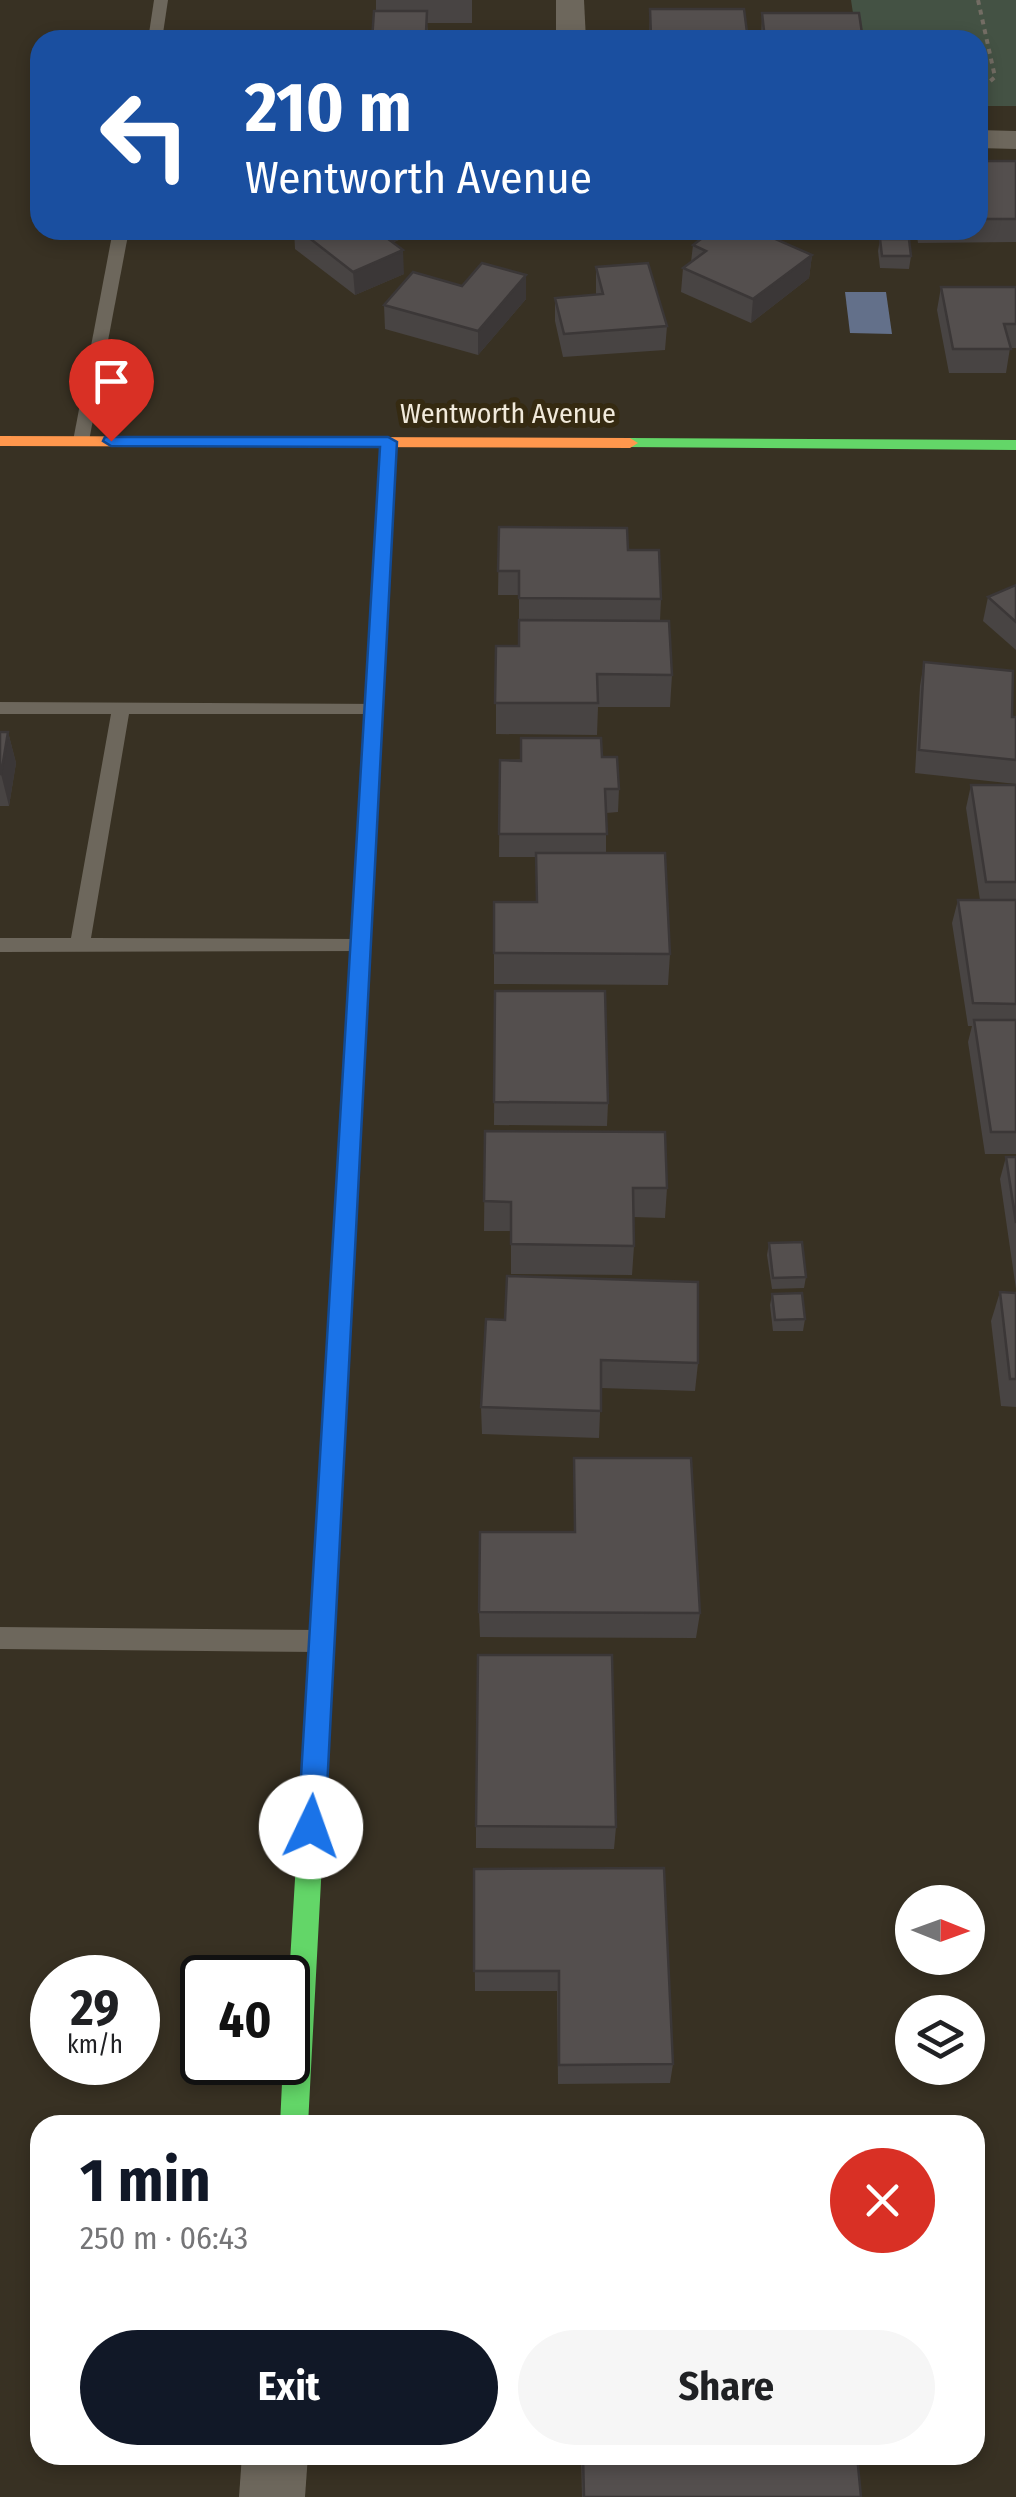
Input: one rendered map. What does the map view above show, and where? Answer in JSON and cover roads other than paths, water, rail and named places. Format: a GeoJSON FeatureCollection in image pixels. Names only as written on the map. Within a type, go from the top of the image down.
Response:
{"type":"FeatureCollection","features":[{"type":"Feature","properties":{"kind":"street"},"geometry":{"type":"LineString","coordinates":[[570,0],[571,30]]}},
{"type":"Feature","properties":{"kind":"street"},"geometry":{"type":"LineString","coordinates":[[988,140],[1016,140]]}},
{"type":"Feature","properties":{"kind":"street","name":"Wentworth Avenue"},"geometry":{"type":"LineString","coordinates":[[0,440],[1016,445]]}},
{"type":"Feature","properties":{"kind":"street"},"geometry":{"type":"LineString","coordinates":[[295,2115],[388,442]]}},
{"type":"Feature","properties":{"kind":"street"},"geometry":{"type":"LineString","coordinates":[[272,2497],[274,2465]]}},
{"type":"Feature","properties":{"kind":"lane"},"geometry":{"type":"LineString","coordinates":[[156,30],[161,0]]}},
{"type":"Feature","properties":{"kind":"lane"},"geometry":{"type":"LineString","coordinates":[[81,441],[118,240]]}},
{"type":"Feature","properties":{"kind":"lane"},"geometry":{"type":"LineString","coordinates":[[0,708],[374,708]]}},
{"type":"Feature","properties":{"kind":"lane"},"geometry":{"type":"LineString","coordinates":[[80,945],[121,708]]}},
{"type":"Feature","properties":{"kind":"lane"},"geometry":{"type":"LineString","coordinates":[[0,945],[360,946]]}},
{"type":"Feature","properties":{"kind":"lane"},"geometry":{"type":"LineString","coordinates":[[0,1638],[322,1641]]}},
{"type":"Feature","properties":{"kind":"water"},"geometry":{"type":"Polygon","coordinates":[[[845,292],[886,292],[892,334],[850,333],[845,292]]]}}]}
